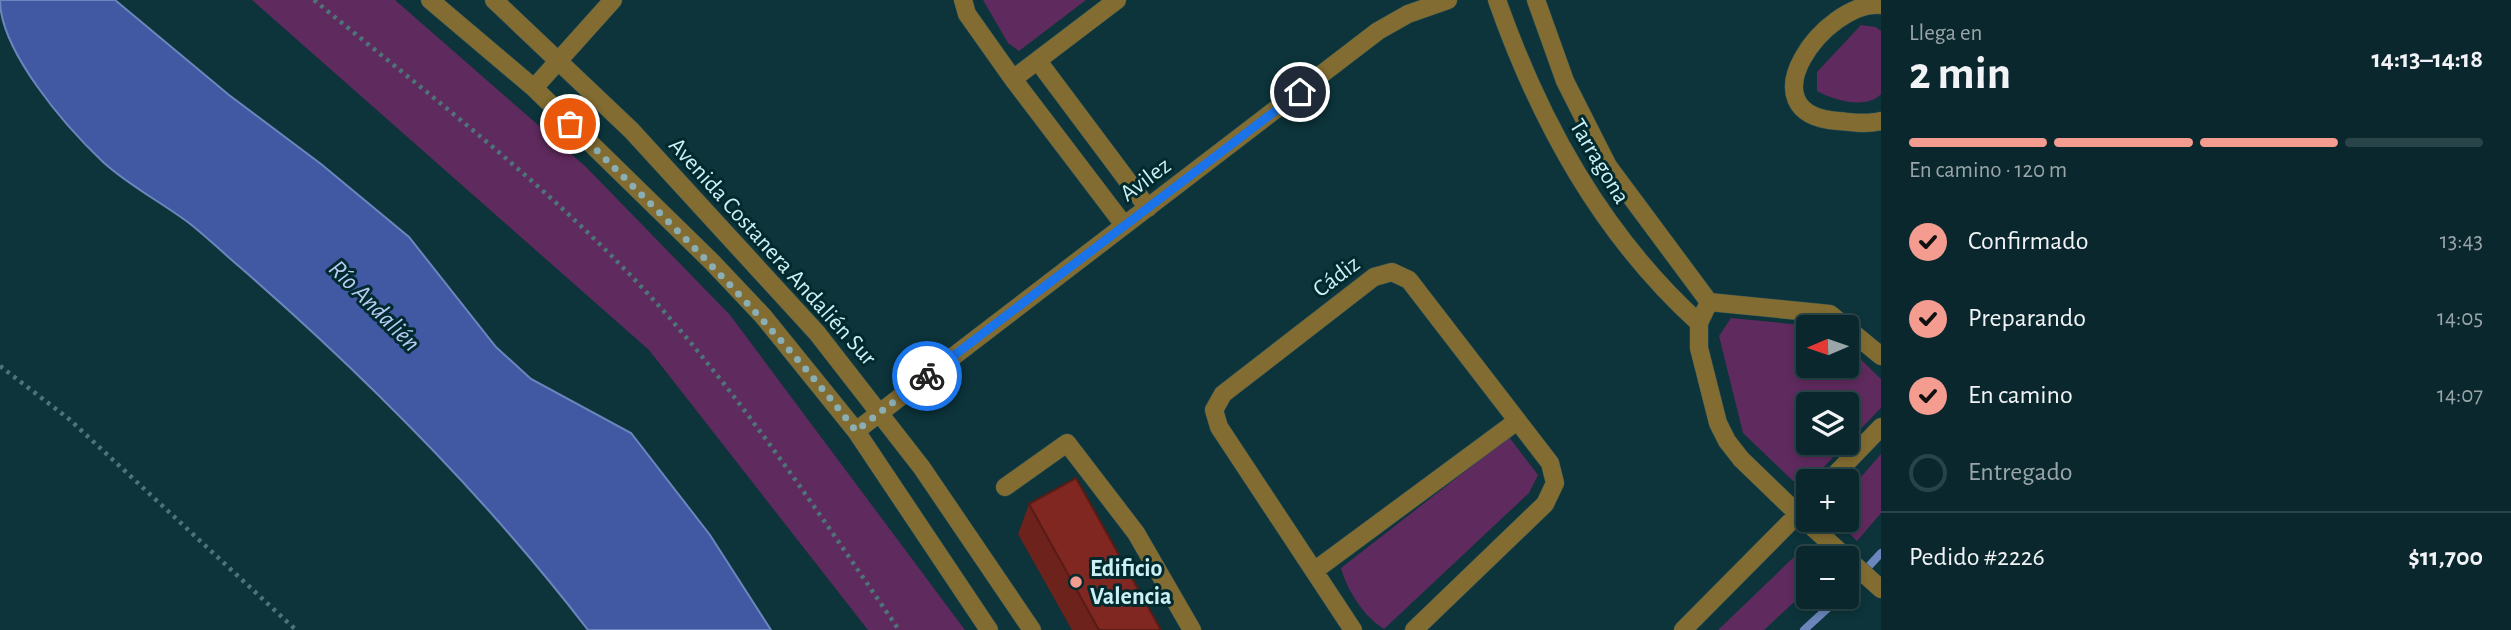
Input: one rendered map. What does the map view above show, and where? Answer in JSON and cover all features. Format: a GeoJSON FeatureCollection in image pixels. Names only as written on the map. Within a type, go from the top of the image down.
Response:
{"type":"FeatureCollection","features":[{"type":"Feature","properties":{"kind":"street"},"geometry":{"type":"LineString","coordinates":[[430,0],[534,88],[721,271],[810,372],[856,431],[989,630]]}},
{"type":"Feature","properties":{"kind":"street","name":"Avenida Costanera Andalién Sur"},"geometry":{"type":"LineString","coordinates":[[494,0],[559,58],[751,257],[881,411],[1032,630]]}},
{"type":"Feature","properties":{"kind":"street"},"geometry":{"type":"LineString","coordinates":[[534,88],[613,0]]}},
{"type":"Feature","properties":{"kind":"street"},"geometry":{"type":"LineString","coordinates":[[963,0],[967,14],[1013,79],[1124,225]]}},
{"type":"Feature","properties":{"kind":"street"},"geometry":{"type":"LineString","coordinates":[[1013,79],[1116,0]]}},
{"type":"Feature","properties":{"kind":"street","name":"Avilez"},"geometry":{"type":"LineString","coordinates":[[856,431],[1378,31],[1408,14],[1448,0]]}},
{"type":"Feature","properties":{"kind":"street","name":"Tarragona"},"geometry":{"type":"LineString","coordinates":[[1497,0],[1530,83],[1599,210],[1648,273],[1699,323]]}},
{"type":"Feature","properties":{"kind":"street","name":"Tarragona"},"geometry":{"type":"LineString","coordinates":[[1536,0],[1565,80],[1608,166],[1709,302]]}},
{"type":"Feature","properties":{"kind":"street"},"geometry":{"type":"LineString","coordinates":[[1881,5],[1868,3],[1846,10],[1798,58],[1793,80],[1799,101],[1813,116],[1823,120],[1881,121]]}},
{"type":"Feature","properties":{"kind":"street"},"geometry":{"type":"LineString","coordinates":[[1038,61],[1148,208]]}},
{"type":"Feature","properties":{"kind":"street","name":"Cádiz"},"geometry":{"type":"LineString","coordinates":[[1353,630],[1219,427],[1214,410],[1223,394],[1374,277],[1392,272],[1409,280],[1554,472],[1555,483],[1550,498],[1414,630]]}},
{"type":"Feature","properties":{"kind":"street"},"geometry":{"type":"LineString","coordinates":[[1796,503],[1741,459],[1722,433],[1699,348],[1699,323],[1709,302],[1830,314],[1881,356]]}},
{"type":"Feature","properties":{"kind":"street"},"geometry":{"type":"LineString","coordinates":[[1314,571],[1517,421]]}},
{"type":"Feature","properties":{"kind":"street"},"geometry":{"type":"LineString","coordinates":[[1841,469],[1881,427]]}},
{"type":"Feature","properties":{"kind":"street"},"geometry":{"type":"LineString","coordinates":[[1005,487],[1067,443],[1136,533],[1192,630]]}},
{"type":"Feature","properties":{"kind":"street"},"geometry":{"type":"LineString","coordinates":[[1683,630],[1796,516]]}},
{"type":"Feature","properties":{"kind":"street"},"geometry":{"type":"LineString","coordinates":[[1822,532],[1834,547],[1881,589]]}},
{"type":"Feature","properties":{"kind":"path"},"geometry":{"type":"LineString","coordinates":[[314,0],[543,191],[607,252],[679,329],[821,517],[900,630]]}},
{"type":"Feature","properties":{"kind":"path"},"geometry":{"type":"LineString","coordinates":[[0,366],[69,419],[296,630]]}},
{"type":"Feature","properties":{"kind":"shaded area"},"geometry":{"type":"Polygon","coordinates":[[[252,0],[395,0],[586,167],[730,315],[965,630],[868,630],[649,350],[252,0]]]}},
{"type":"Feature","properties":{"kind":"shaded area"},"geometry":{"type":"Polygon","coordinates":[[[983,0],[1086,0],[1019,51],[1008,43],[983,0]]]}},
{"type":"Feature","properties":{"kind":"shaded area"},"geometry":{"type":"Polygon","coordinates":[[[1861,25],[1876,27],[1881,31],[1881,94],[1867,102],[1849,102],[1817,91],[1817,72],[1861,25]]]}},
{"type":"Feature","properties":{"kind":"shaded area"},"geometry":{"type":"Polygon","coordinates":[[[1731,318],[1796,324],[1796,378],[1859,378],[1859,358],[1881,379],[1881,408],[1859,431],[1859,392],[1796,392],[1796,455],[1835,455],[1822,469],[1796,469],[1796,481],[1743,433],[1719,336],[1731,318]]]}},
{"type":"Feature","properties":{"kind":"shaded area"},"geometry":{"type":"Polygon","coordinates":[[[1509,437],[1538,475],[1529,493],[1384,629],[1370,618],[1357,602],[1341,568],[1509,437]]]}},
{"type":"Feature","properties":{"kind":"shaded area"},"geometry":{"type":"Polygon","coordinates":[[[1881,454],[1881,513],[1857,541],[1848,532],[1859,532],[1859,479],[1881,454]]]}},
{"type":"Feature","properties":{"kind":"shaded area"},"geometry":{"type":"Polygon","coordinates":[[[1796,555],[1796,600],[1764,630],[1718,630],[1796,555]]]}},
{"type":"Feature","properties":{"kind":"water","name":"Río Andalién"},"geometry":{"type":"Polygon","coordinates":[[[0,0],[115,0],[229,95],[321,164],[409,237],[496,347],[531,379],[631,433],[710,535],[771,630],[588,630],[467,486],[334,352],[202,234],[103,162],[71,129],[23,64],[3,20],[0,0]]]}},
{"type":"Feature","properties":{"kind":"building"},"geometry":{"type":"Polygon","coordinates":[[[1076,478],[1161,630],[1099,630],[1029,504],[1076,478]]]}},
{"type":"Feature","properties":{"kind":"waterway"},"geometry":{"type":"LineString","coordinates":[[1859,577],[1881,553]]}},
{"type":"Feature","properties":{"kind":"waterway"},"geometry":{"type":"LineString","coordinates":[[1804,630],[1827,609]]}},
{"type":"Feature","properties":{"kind":"way so far"},"geometry":{"type":"LineString","coordinates":[[570,124],[712,262],[763,316],[856,431],[927,376]]}},
{"type":"Feature","properties":{"kind":"place","name":"Edificio Valencia"},"geometry":{"type":"Point","coordinates":[1076,582]}},
{"type":"Feature","properties":{"kind":"route"},"geometry":{"type":"LineString","coordinates":[[927,376],[1300,92]]}}]}
